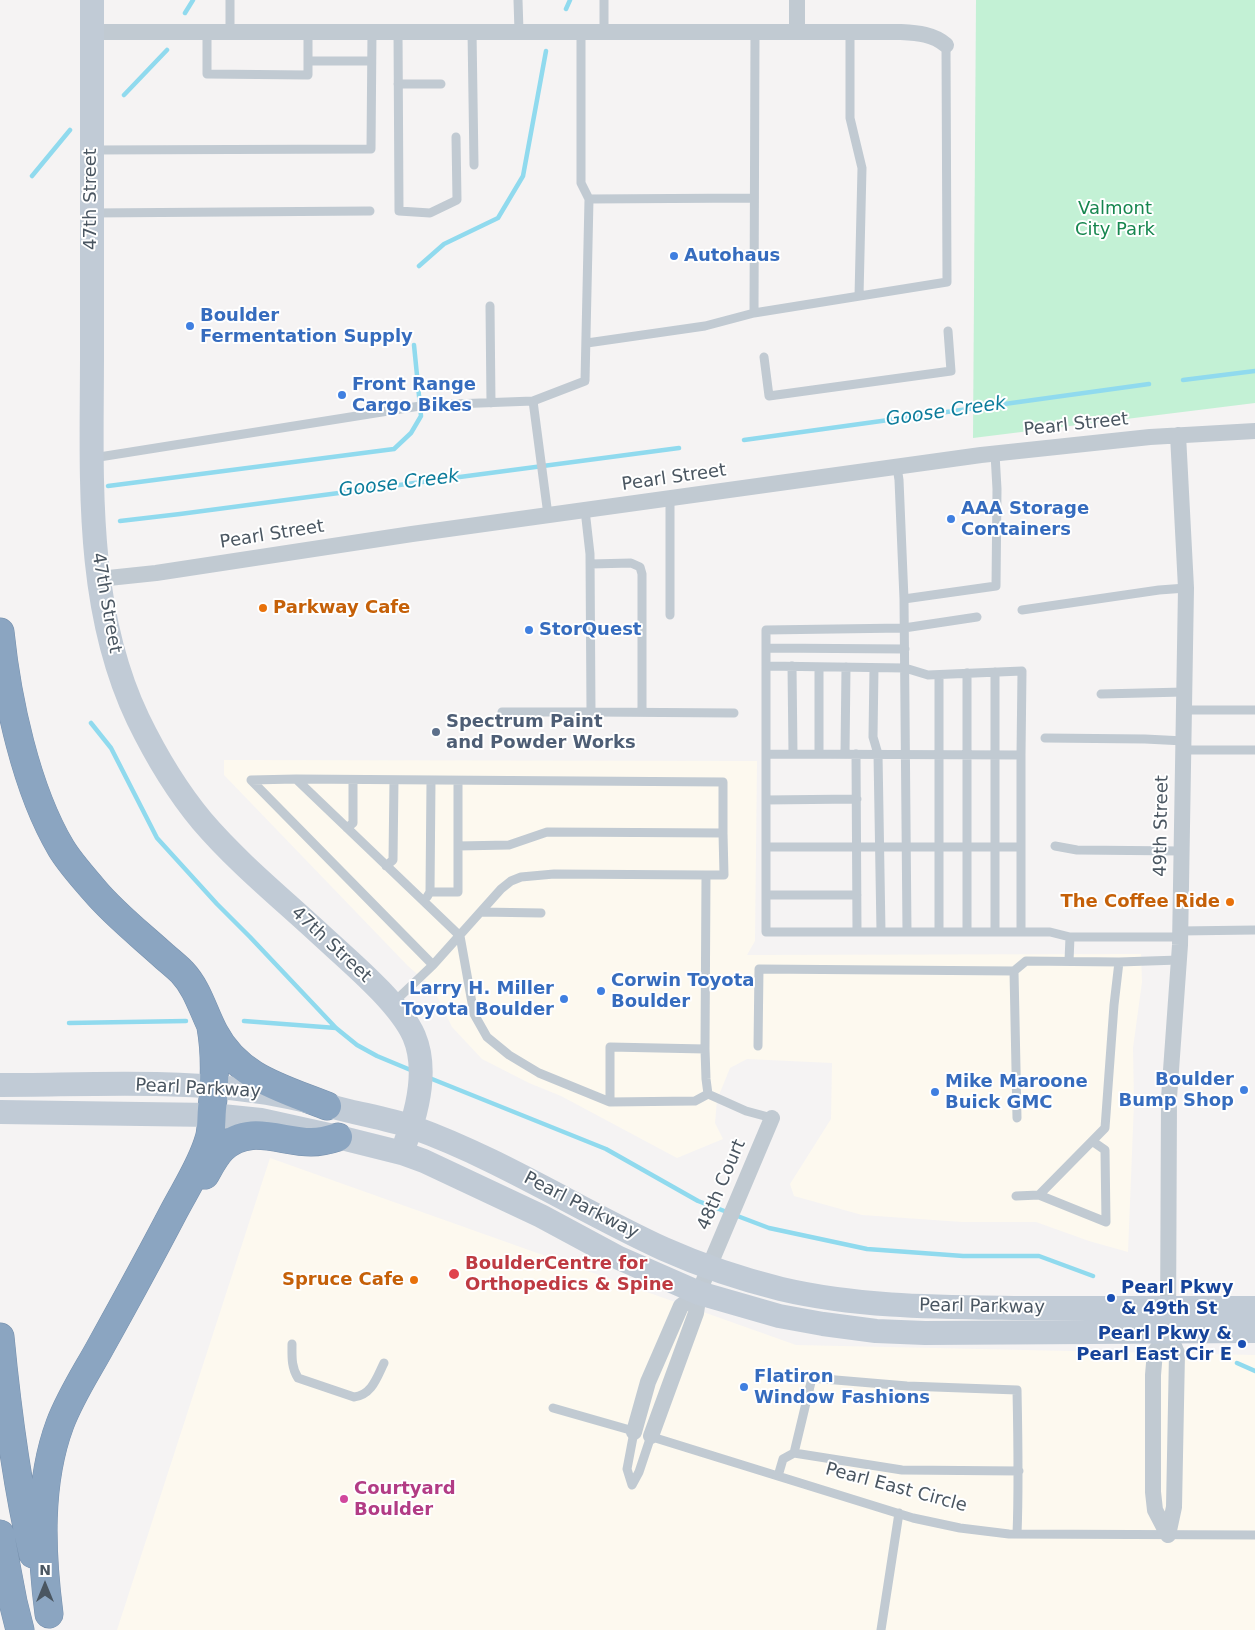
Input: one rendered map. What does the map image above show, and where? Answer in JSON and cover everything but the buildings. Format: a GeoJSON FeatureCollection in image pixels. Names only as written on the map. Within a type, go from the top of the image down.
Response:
{"type":"FeatureCollection","features":[{"type":"Feature","properties":{"kind":"highway"},"geometry":{"type":"LineString","coordinates":[[0,632],[10,696],[18,730],[32,784],[50,827],[62,850],[94,890],[129,926],[182,972],[190,982],[206,1012],[211,1027],[215,1060],[209,1139],[200,1160],[137,1280],[73,1395],[60,1424],[47,1478],[44,1544],[44,1567],[52,1622]]}},
{"type":"Feature","properties":{"kind":"highway"},"geometry":{"type":"LineString","coordinates":[[211,1027],[227,1053],[248,1072],[327,1106]]}},
{"type":"Feature","properties":{"kind":"highway"},"geometry":{"type":"LineString","coordinates":[[137,1280],[160,1257],[210,1166],[223,1147],[246,1136],[276,1136],[310,1142],[325,1141],[338,1137]]}},
{"type":"Feature","properties":{"kind":"highway"},"geometry":{"type":"LineString","coordinates":[[0,1337],[10,1425],[20,1489],[34,1561],[52,1622]]}},
{"type":"Feature","properties":{"kind":"highway"},"geometry":{"type":"LineString","coordinates":[[0,1534],[12,1602]]}},
{"type":"Feature","properties":{"kind":"highway"},"geometry":{"type":"LineString","coordinates":[[0,1563],[20,1630]]}},
{"type":"Feature","properties":{"kind":"main road","name":"47th Street"},"geometry":{"type":"LineString","coordinates":[[92,0],[91,213],[94,517],[99,579],[108,633],[119,670],[138,718],[178,788],[201,819],[228,849],[356,968],[405,1020],[414,1035],[418,1048],[420,1088],[411,1127],[402,1153]]}},
{"type":"Feature","properties":{"kind":"main road","name":"Pearl Parkway"},"geometry":{"type":"LineString","coordinates":[[0,1085],[214,1087],[266,1093],[411,1127],[489,1160],[626,1231],[709,1268],[784,1290],[851,1301],[928,1307],[1255,1308]]}},
{"type":"Feature","properties":{"kind":"main road","name":"Pearl Parkway"},"geometry":{"type":"LineString","coordinates":[[0,1112],[212,1115],[261,1120],[402,1153],[542,1216],[619,1258],[699,1293],[779,1316],[876,1331],[925,1333],[1255,1331]]}},
{"type":"Feature","properties":{"kind":"street"},"geometry":{"type":"LineString","coordinates":[[797,0],[798,32]]}},
{"type":"Feature","properties":{"kind":"street"},"geometry":{"type":"LineString","coordinates":[[92,32],[916,33],[938,38],[946,45]]}},
{"type":"Feature","properties":{"kind":"street","name":"Pearl Street"},"geometry":{"type":"LineString","coordinates":[[99,579],[995,454],[1150,437],[1255,431]]}},
{"type":"Feature","properties":{"kind":"street","name":"49th Street"},"geometry":{"type":"LineString","coordinates":[[1168,1332],[1169,1098],[1171,1045],[1180,934],[1186,588],[1178,435]]}},
{"type":"Feature","properties":{"kind":"street","name":"48th Court"},"geometry":{"type":"LineString","coordinates":[[699,1293],[772,1118]]}},
{"type":"Feature","properties":{"kind":"street"},"geometry":{"type":"LineString","coordinates":[[634,1432],[648,1382],[678,1314],[682,1306],[699,1293]]}},
{"type":"Feature","properties":{"kind":"street"},"geometry":{"type":"LineString","coordinates":[[651,1436],[696,1313],[699,1293]]}},
{"type":"Feature","properties":{"kind":"street"},"geometry":{"type":"LineString","coordinates":[[1168,1332],[1155,1352],[1153,1376],[1154,1510],[1168,1535]]}},
{"type":"Feature","properties":{"kind":"street"},"geometry":{"type":"LineString","coordinates":[[1168,1332],[1177,1352],[1174,1507],[1168,1535]]}},
{"type":"Feature","properties":{"kind":"lane"},"geometry":{"type":"LineString","coordinates":[[230,0],[230,32]]}},
{"type":"Feature","properties":{"kind":"lane"},"geometry":{"type":"LineString","coordinates":[[518,0],[519,32]]}},
{"type":"Feature","properties":{"kind":"lane"},"geometry":{"type":"LineString","coordinates":[[604,0],[604,32]]}},
{"type":"Feature","properties":{"kind":"lane"},"geometry":{"type":"LineString","coordinates":[[91,150],[371,149],[372,31]]}},
{"type":"Feature","properties":{"kind":"lane"},"geometry":{"type":"LineString","coordinates":[[398,31],[399,211],[430,213],[457,200],[456,137]]}},
{"type":"Feature","properties":{"kind":"lane"},"geometry":{"type":"LineString","coordinates":[[472,31],[474,165]]}},
{"type":"Feature","properties":{"kind":"lane"},"geometry":{"type":"LineString","coordinates":[[207,32],[207,74],[308,75],[308,32]]}},
{"type":"Feature","properties":{"kind":"lane"},"geometry":{"type":"LineString","coordinates":[[93,458],[416,407],[533,401],[585,381],[589,199],[581,183],[581,32]]}},
{"type":"Feature","properties":{"kind":"lane"},"geometry":{"type":"LineString","coordinates":[[754,313],[755,32]]}},
{"type":"Feature","properties":{"kind":"lane"},"geometry":{"type":"LineString","coordinates":[[850,32],[850,118],[862,168],[859,296]]}},
{"type":"Feature","properties":{"kind":"lane"},"geometry":{"type":"LineString","coordinates":[[587,343],[706,326],[754,313],[947,282],[946,45]]}},
{"type":"Feature","properties":{"kind":"lane"},"geometry":{"type":"LineString","coordinates":[[308,61],[372,61]]}},
{"type":"Feature","properties":{"kind":"lane"},"geometry":{"type":"LineString","coordinates":[[398,84],[441,84]]}},
{"type":"Feature","properties":{"kind":"lane"},"geometry":{"type":"LineString","coordinates":[[589,199],[754,198]]}},
{"type":"Feature","properties":{"kind":"lane"},"geometry":{"type":"LineString","coordinates":[[91,213],[370,211]]}},
{"type":"Feature","properties":{"kind":"lane"},"geometry":{"type":"LineString","coordinates":[[490,306],[491,402]]}},
{"type":"Feature","properties":{"kind":"lane"},"geometry":{"type":"LineString","coordinates":[[764,357],[769,396],[951,371],[948,331]]}},
{"type":"Feature","properties":{"kind":"lane"},"geometry":{"type":"LineString","coordinates":[[533,401],[548,515]]}},
{"type":"Feature","properties":{"kind":"lane"},"geometry":{"type":"LineString","coordinates":[[904,598],[996,586],[998,489],[995,454]]}},
{"type":"Feature","properties":{"kind":"lane"},"geometry":{"type":"LineString","coordinates":[[897,467],[904,598],[907,932]]}},
{"type":"Feature","properties":{"kind":"lane"},"geometry":{"type":"LineString","coordinates":[[670,499],[670,615]]}},
{"type":"Feature","properties":{"kind":"lane"},"geometry":{"type":"LineString","coordinates":[[585,510],[590,564],[591,712]]}},
{"type":"Feature","properties":{"kind":"lane"},"geometry":{"type":"LineString","coordinates":[[590,564],[631,563],[640,567],[642,574],[642,712]]}},
{"type":"Feature","properties":{"kind":"lane"},"geometry":{"type":"LineString","coordinates":[[1022,610],[1159,590],[1186,588]]}},
{"type":"Feature","properties":{"kind":"lane"},"geometry":{"type":"LineString","coordinates":[[977,617],[904,628],[766,630],[766,932],[1050,932],[1070,937],[1255,930]]}},
{"type":"Feature","properties":{"kind":"lane"},"geometry":{"type":"LineString","coordinates":[[766,648],[905,649]]}},
{"type":"Feature","properties":{"kind":"lane"},"geometry":{"type":"LineString","coordinates":[[766,666],[905,668],[928,675],[1022,671],[1022,932]]}},
{"type":"Feature","properties":{"kind":"lane"},"geometry":{"type":"LineString","coordinates":[[792,666],[793,754]]}},
{"type":"Feature","properties":{"kind":"lane"},"geometry":{"type":"LineString","coordinates":[[819,666],[819,754]]}},
{"type":"Feature","properties":{"kind":"lane"},"geometry":{"type":"LineString","coordinates":[[846,667],[846,754]]}},
{"type":"Feature","properties":{"kind":"lane"},"geometry":{"type":"LineString","coordinates":[[874,668],[873,737],[878,754],[881,932]]}},
{"type":"Feature","properties":{"kind":"lane"},"geometry":{"type":"LineString","coordinates":[[995,672],[995,932]]}},
{"type":"Feature","properties":{"kind":"lane"},"geometry":{"type":"LineString","coordinates":[[967,673],[968,932]]}},
{"type":"Feature","properties":{"kind":"lane"},"geometry":{"type":"LineString","coordinates":[[939,675],[939,932]]}},
{"type":"Feature","properties":{"kind":"lane"},"geometry":{"type":"LineString","coordinates":[[1100,694],[1184,692]]}},
{"type":"Feature","properties":{"kind":"lane"},"geometry":{"type":"LineString","coordinates":[[1184,710],[1255,710]]}},
{"type":"Feature","properties":{"kind":"lane"},"geometry":{"type":"LineString","coordinates":[[502,712],[734,713]]}},
{"type":"Feature","properties":{"kind":"lane"},"geometry":{"type":"LineString","coordinates":[[1045,738],[1255,750]]}},
{"type":"Feature","properties":{"kind":"lane"},"geometry":{"type":"LineString","coordinates":[[766,754],[1021,755]]}},
{"type":"Feature","properties":{"kind":"lane"},"geometry":{"type":"LineString","coordinates":[[856,754],[857,932]]}},
{"type":"Feature","properties":{"kind":"lane"},"geometry":{"type":"LineString","coordinates":[[296,779],[460,936],[474,1014],[487,1037],[509,1055],[539,1073],[610,1102],[695,1101],[708,1094]]}},
{"type":"Feature","properties":{"kind":"lane"},"geometry":{"type":"LineString","coordinates":[[392,1005],[433,965],[510,881],[521,877],[554,874],[724,875],[723,782],[251,780],[433,965]]}},
{"type":"Feature","properties":{"kind":"lane"},"geometry":{"type":"LineString","coordinates":[[347,828],[352,823],[353,780]]}},
{"type":"Feature","properties":{"kind":"lane"},"geometry":{"type":"LineString","coordinates":[[386,866],[393,860],[394,780]]}},
{"type":"Feature","properties":{"kind":"lane"},"geometry":{"type":"LineString","coordinates":[[423,901],[430,892],[431,781]]}},
{"type":"Feature","properties":{"kind":"lane"},"geometry":{"type":"LineString","coordinates":[[430,892],[458,892],[458,781]]}},
{"type":"Feature","properties":{"kind":"lane"},"geometry":{"type":"LineString","coordinates":[[766,800],[856,799]]}},
{"type":"Feature","properties":{"kind":"lane"},"geometry":{"type":"LineString","coordinates":[[458,846],[509,845],[548,832],[723,833]]}},
{"type":"Feature","properties":{"kind":"lane"},"geometry":{"type":"LineString","coordinates":[[1055,846],[1077,850],[1182,851]]}},
{"type":"Feature","properties":{"kind":"lane"},"geometry":{"type":"LineString","coordinates":[[766,847],[1021,847]]}},
{"type":"Feature","properties":{"kind":"lane"},"geometry":{"type":"LineString","coordinates":[[706,875],[705,1048],[708,1094]]}},
{"type":"Feature","properties":{"kind":"lane"},"geometry":{"type":"LineString","coordinates":[[766,895],[857,895]]}},
{"type":"Feature","properties":{"kind":"lane"},"geometry":{"type":"LineString","coordinates":[[481,912],[541,913]]}},
{"type":"Feature","properties":{"kind":"lane"},"geometry":{"type":"LineString","coordinates":[[1069,961],[1070,937]]}},
{"type":"Feature","properties":{"kind":"lane"},"geometry":{"type":"LineString","coordinates":[[758,1046],[759,969],[1014,971],[1026,961],[1119,962],[1179,960]]}},
{"type":"Feature","properties":{"kind":"lane"},"geometry":{"type":"LineString","coordinates":[[1039,1195],[1105,1128],[1119,962]]}},
{"type":"Feature","properties":{"kind":"lane"},"geometry":{"type":"LineString","coordinates":[[1014,971],[1017,1118]]}},
{"type":"Feature","properties":{"kind":"lane"},"geometry":{"type":"LineString","coordinates":[[610,1102],[610,1047],[705,1048]]}},
{"type":"Feature","properties":{"kind":"lane"},"geometry":{"type":"LineString","coordinates":[[708,1094],[746,1111],[772,1118]]}},
{"type":"Feature","properties":{"kind":"lane"},"geometry":{"type":"LineString","coordinates":[[1016,1196],[1039,1195],[1106,1222],[1105,1150],[1092,1141]]}},
{"type":"Feature","properties":{"kind":"lane"},"geometry":{"type":"LineString","coordinates":[[292,1344],[292,1363],[298,1378],[354,1397],[360,1396],[372,1387],[384,1363]]}},
{"type":"Feature","properties":{"kind":"lane"},"geometry":{"type":"LineString","coordinates":[[794,1452],[812,1378],[907,1386],[1017,1390],[1019,1471],[1017,1534]]}},
{"type":"Feature","properties":{"kind":"lane","name":"Pearl East Circle"},"geometry":{"type":"LineString","coordinates":[[553,1408],[651,1436],[899,1514],[960,1528],[1017,1534],[1255,1535]]}},
{"type":"Feature","properties":{"kind":"lane"},"geometry":{"type":"LineString","coordinates":[[634,1432],[627,1469],[632,1485],[639,1472],[651,1436]]}},
{"type":"Feature","properties":{"kind":"lane"},"geometry":{"type":"LineString","coordinates":[[778,1476],[783,1459],[794,1452],[902,1470],[1019,1471]]}},
{"type":"Feature","properties":{"kind":"lane"},"geometry":{"type":"LineString","coordinates":[[882,1630],[899,1514]]}},
{"type":"Feature","properties":{"kind":"shaded area"},"geometry":{"type":"Polygon","coordinates":[[[224,760],[757,761],[755,941],[747,955],[1141,954],[1142,982],[1133,1048],[1134,1103],[1128,1252],[1089,1241],[1036,1222],[962,1222],[862,1215],[794,1196],[790,1184],[831,1119],[832,1063],[747,1059],[730,1068],[717,1100],[715,1123],[723,1139],[677,1158],[561,1096],[529,1083],[482,1059],[452,1027],[433,988],[408,966],[224,775],[224,760]]]}},
{"type":"Feature","properties":{"kind":"shaded area"},"geometry":{"type":"Polygon","coordinates":[[[270,1158],[796,1345],[1255,1355],[1255,1630],[117,1630],[270,1158]]]}},
{"type":"Feature","properties":{"kind":"green space","name":"Valmont City Park"},"geometry":{"type":"Polygon","coordinates":[[[976,0],[1255,0],[1255,403],[973,438],[976,0]]]}},
{"type":"Feature","properties":{"kind":"waterway"},"geometry":{"type":"LineString","coordinates":[[185,13],[193,0]]}},
{"type":"Feature","properties":{"kind":"waterway"},"geometry":{"type":"LineString","coordinates":[[566,9],[570,0]]}},
{"type":"Feature","properties":{"kind":"waterway"},"geometry":{"type":"LineString","coordinates":[[124,95],[167,50]]}},
{"type":"Feature","properties":{"kind":"waterway"},"geometry":{"type":"LineString","coordinates":[[419,266],[444,244],[498,218],[523,176],[546,51]]}},
{"type":"Feature","properties":{"kind":"waterway"},"geometry":{"type":"LineString","coordinates":[[32,176],[70,130]]}},
{"type":"Feature","properties":{"kind":"waterway"},"geometry":{"type":"LineString","coordinates":[[108,486],[394,449],[411,433],[421,416],[414,345]]}},
{"type":"Feature","properties":{"kind":"waterway","name":"Goose Creek"},"geometry":{"type":"LineString","coordinates":[[1183,380],[1255,371]]}},
{"type":"Feature","properties":{"kind":"waterway","name":"Goose Creek"},"geometry":{"type":"LineString","coordinates":[[744,440],[1149,384]]}},
{"type":"Feature","properties":{"kind":"waterway","name":"Goose Creek"},"geometry":{"type":"LineString","coordinates":[[120,521],[679,448]]}},
{"type":"Feature","properties":{"kind":"waterway"},"geometry":{"type":"LineString","coordinates":[[91,723],[111,748],[157,838],[217,904],[336,1028],[357,1045],[377,1056],[413,1071]]}},
{"type":"Feature","properties":{"kind":"waterway"},"geometry":{"type":"LineString","coordinates":[[69,1023],[186,1021]]}},
{"type":"Feature","properties":{"kind":"waterway"},"geometry":{"type":"LineString","coordinates":[[244,1021],[336,1028]]}},
{"type":"Feature","properties":{"kind":"waterway"},"geometry":{"type":"LineString","coordinates":[[427,1077],[606,1149],[698,1201],[769,1228],[867,1249],[963,1256],[1039,1256],[1093,1276]]}},
{"type":"Feature","properties":{"kind":"waterway"},"geometry":{"type":"LineString","coordinates":[[1237,1363],[1255,1371]]}},
{"type":"Feature","properties":{"kind":"place","name":"Autohaus"},"geometry":{"type":"Point","coordinates":[674,256]}},
{"type":"Feature","properties":{"kind":"place","name":"Boulder Fermentation Supply"},"geometry":{"type":"Point","coordinates":[190,326]}},
{"type":"Feature","properties":{"kind":"place","name":"Front Range Cargo Bikes"},"geometry":{"type":"Point","coordinates":[342,395]}},
{"type":"Feature","properties":{"kind":"place","name":"AAA Storage Containers"},"geometry":{"type":"Point","coordinates":[951,519]}},
{"type":"Feature","properties":{"kind":"place","name":"Parkway Cafe"},"geometry":{"type":"Point","coordinates":[263,608]}},
{"type":"Feature","properties":{"kind":"place","name":"StorQuest"},"geometry":{"type":"Point","coordinates":[529,630]}},
{"type":"Feature","properties":{"kind":"place","name":"Spectrum Paint and Powder Works"},"geometry":{"type":"Point","coordinates":[436,732]}},
{"type":"Feature","properties":{"kind":"place","name":"The Coffee Ride"},"geometry":{"type":"Point","coordinates":[1230,902]}},
{"type":"Feature","properties":{"kind":"place","name":"Corwin Toyota Boulder"},"geometry":{"type":"Point","coordinates":[601,991]}},
{"type":"Feature","properties":{"kind":"place","name":"Larry H. Miller Toyota Boulder"},"geometry":{"type":"Point","coordinates":[564,999]}},
{"type":"Feature","properties":{"kind":"place","name":"Boulder Bump Shop"},"geometry":{"type":"Point","coordinates":[1244,1090]}},
{"type":"Feature","properties":{"kind":"place","name":"Mike Maroone Buick GMC"},"geometry":{"type":"Point","coordinates":[935,1092]}},
{"type":"Feature","properties":{"kind":"place","name":"BoulderCentre for Orthopedics & Spine"},"geometry":{"type":"Point","coordinates":[454,1274]}},
{"type":"Feature","properties":{"kind":"place","name":"Spruce Cafe"},"geometry":{"type":"Point","coordinates":[414,1280]}},
{"type":"Feature","properties":{"kind":"place","name":"Pearl Pkwy & 49th St"},"geometry":{"type":"Point","coordinates":[1111,1298]}},
{"type":"Feature","properties":{"kind":"place","name":"Pearl Pkwy & Pearl East Cir E"},"geometry":{"type":"Point","coordinates":[1242,1344]}},
{"type":"Feature","properties":{"kind":"place","name":"Flatiron Window Fashions"},"geometry":{"type":"Point","coordinates":[744,1387]}},
{"type":"Feature","properties":{"kind":"place","name":"Courtyard Boulder"},"geometry":{"type":"Point","coordinates":[344,1499]}}]}
